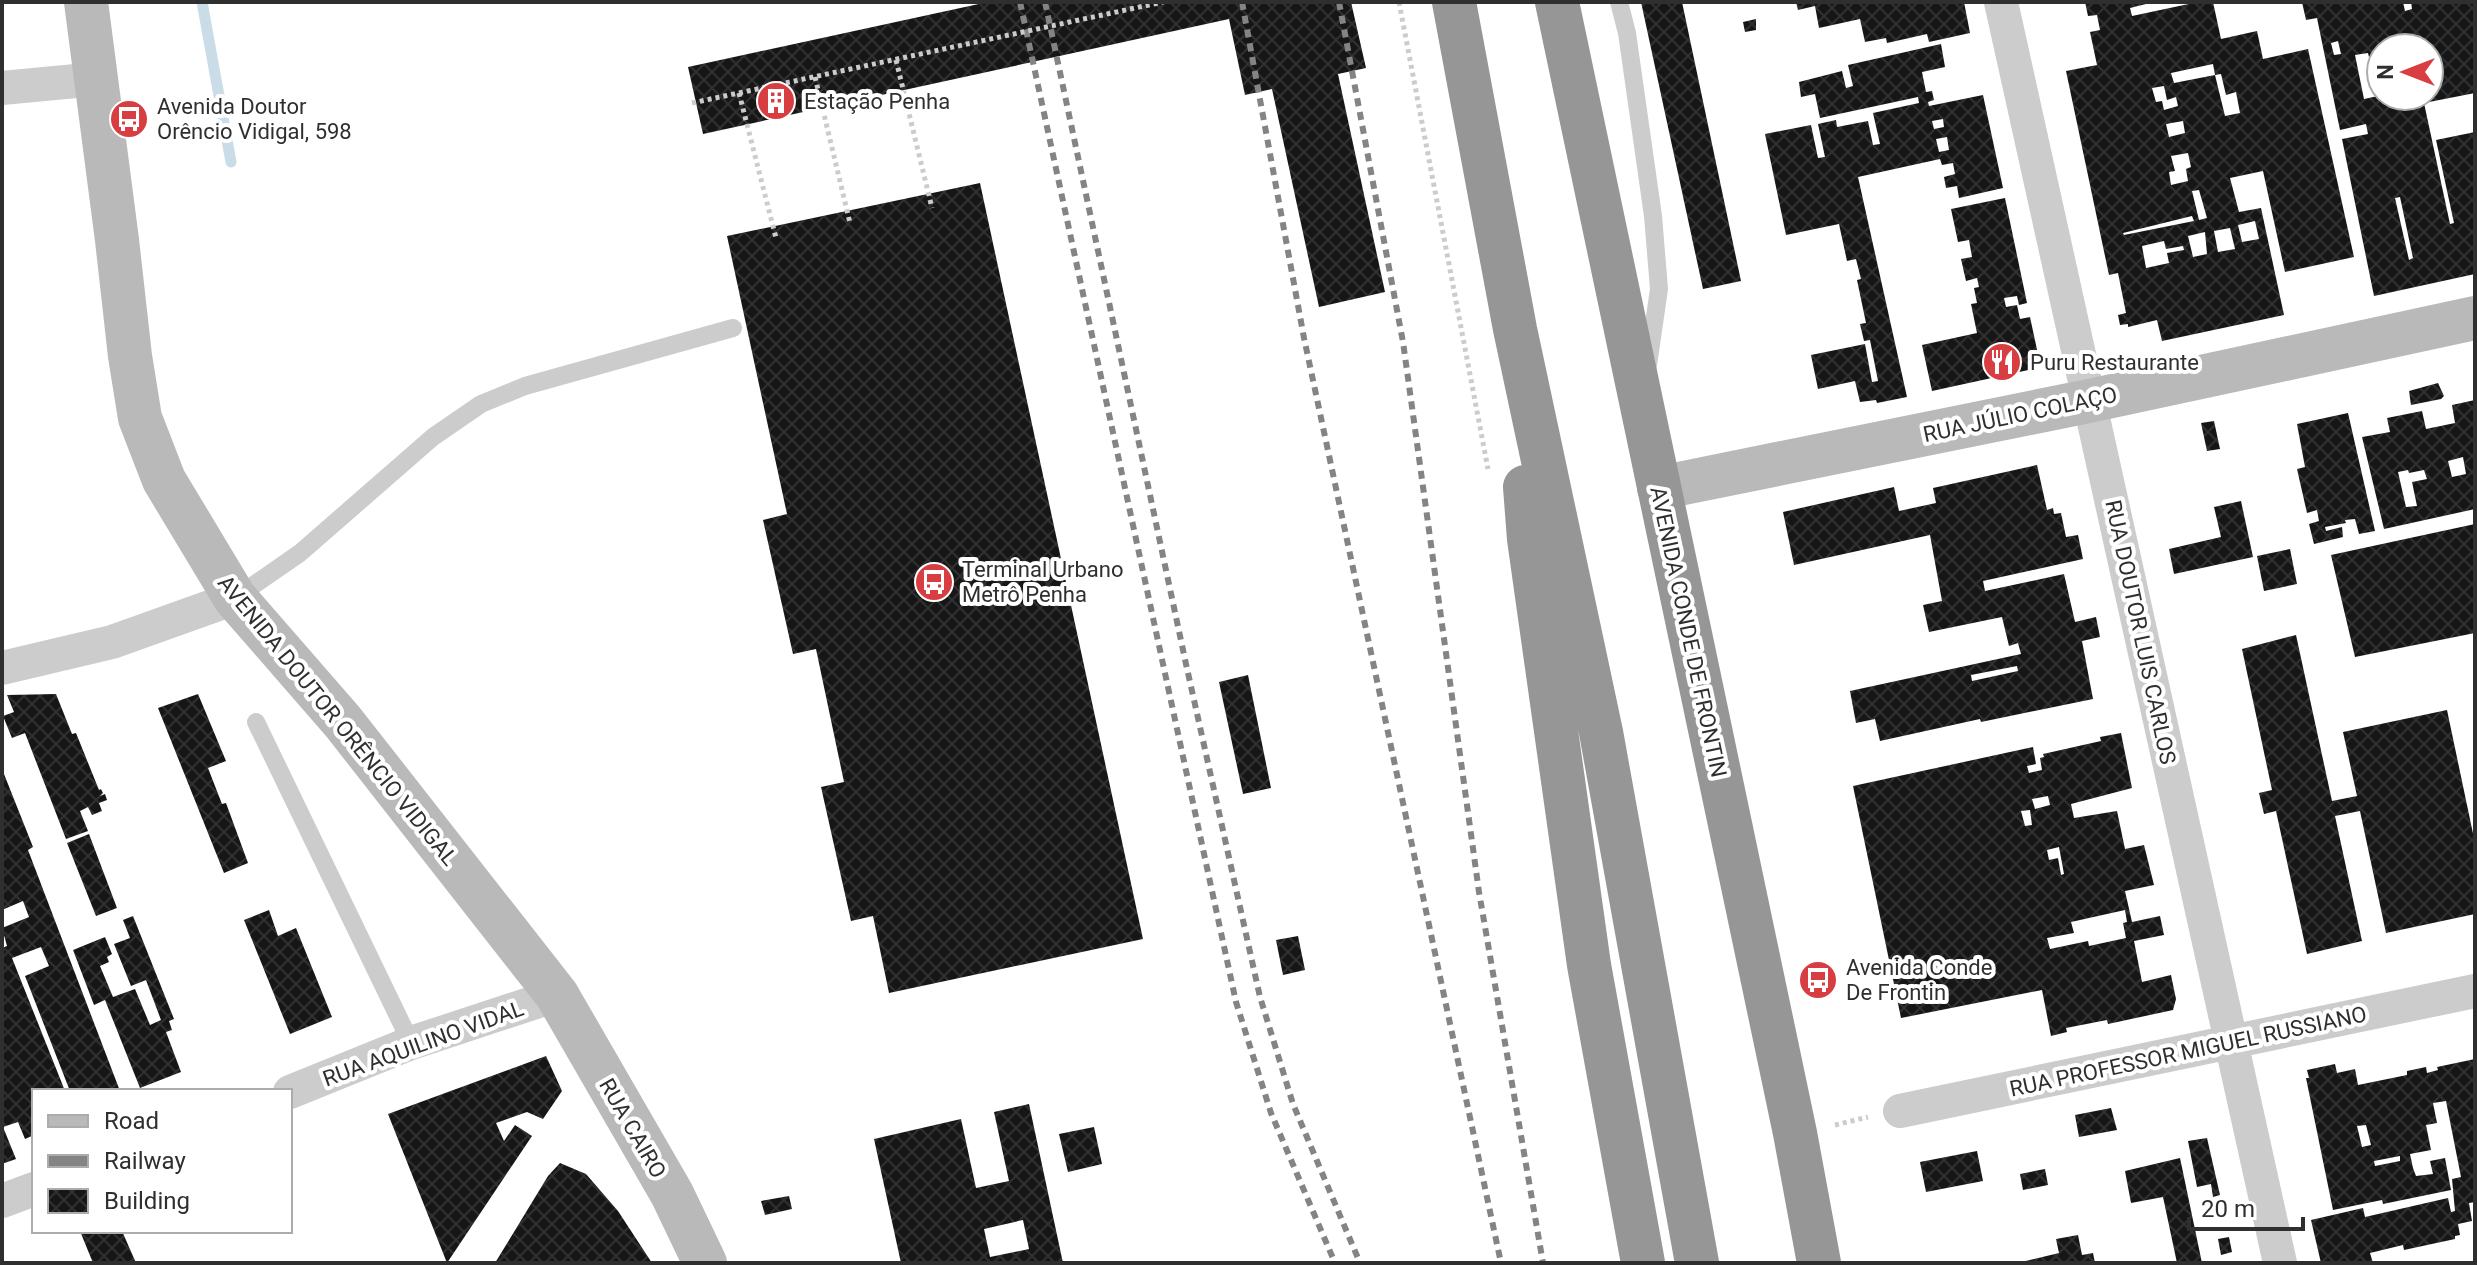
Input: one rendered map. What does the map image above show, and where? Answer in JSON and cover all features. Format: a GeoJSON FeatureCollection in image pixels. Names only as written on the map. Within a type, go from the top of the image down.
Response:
{"type":"FeatureCollection","features":[{"type":"Feature","properties":{"kind":"highway"},"geometry":{"type":"LineString","coordinates":[[1454,2],[1515,329],[1601,732],[1697,1263]]}},
{"type":"Feature","properties":{"kind":"highway","name":"AVENIDA CONDE DE FRONTIN"},"geometry":{"type":"LineString","coordinates":[[1557,2],[1795,1133],[1819,1263]]}},
{"type":"Feature","properties":{"kind":"highway"},"geometry":{"type":"LineString","coordinates":[[1515,329],[1529,539],[1589,965],[1643,1263]]}},
{"type":"Feature","properties":{"kind":"street","name":"AVENIDA DOUTOR ORÊNCIO VIDIGAL"},"geometry":{"type":"LineString","coordinates":[[86,2],[140,418],[164,480],[195,537],[235,598],[343,722],[557,995]]}},
{"type":"Feature","properties":{"kind":"street","name":"RUA DOUTOR LUIS CARLOS"},"geometry":{"type":"LineString","coordinates":[[2001,2],[2280,1263]]}},
{"type":"Feature","properties":{"kind":"street"},"geometry":{"type":"LineString","coordinates":[[2,88],[97,79]]}},
{"type":"Feature","properties":{"kind":"street","name":"RUA JÚLIO COLAÇO"},"geometry":{"type":"LineString","coordinates":[[1659,488],[2089,401],[2475,318]]}},
{"type":"Feature","properties":{"kind":"street"},"geometry":{"type":"LineString","coordinates":[[2,668],[112,642],[235,598]]}},
{"type":"Feature","properties":{"kind":"street","name":"RUA PROFESSOR MIGUEL RUSSIANO"},"geometry":{"type":"LineString","coordinates":[[1900,1111],[2475,991]]}},
{"type":"Feature","properties":{"kind":"street","name":"RUA AQUILINO VIDAL"},"geometry":{"type":"LineString","coordinates":[[292,1091],[411,1043],[557,995]]}},
{"type":"Feature","properties":{"kind":"street","name":"RUA CAIRO"},"geometry":{"type":"LineString","coordinates":[[557,995],[672,1194],[705,1263]]}},
{"type":"Feature","properties":{"kind":"street"},"geometry":{"type":"LineString","coordinates":[[2,1201],[32,1190]]}},
{"type":"Feature","properties":{"kind":"lane"},"geometry":{"type":"LineString","coordinates":[[1619,2],[1627,33],[1651,201],[1659,289],[1643,404]]}},
{"type":"Feature","properties":{"kind":"lane"},"geometry":{"type":"LineString","coordinates":[[235,598],[300,553],[433,437],[481,404],[525,386],[733,328]]}},
{"type":"Feature","properties":{"kind":"lane"},"geometry":{"type":"LineString","coordinates":[[256,722],[411,1043]]}},
{"type":"Feature","properties":{"kind":"path"},"geometry":{"type":"LineString","coordinates":[[692,103],[1163,2]]}},
{"type":"Feature","properties":{"kind":"path"},"geometry":{"type":"LineString","coordinates":[[896,60],[932,208]]}},
{"type":"Feature","properties":{"kind":"path"},"geometry":{"type":"LineString","coordinates":[[815,77],[850,223]]}},
{"type":"Feature","properties":{"kind":"path"},"geometry":{"type":"LineString","coordinates":[[739,93],[776,238]]}},
{"type":"Feature","properties":{"kind":"path"},"geometry":{"type":"LineString","coordinates":[[1795,1133],[1900,1111]]}},
{"type":"Feature","properties":{"kind":"building"},"geometry":{"type":"Polygon","coordinates":[[[988,2],[1351,2],[1366,68],[1338,74],[1385,292],[1319,307],[1272,89],[1245,95],[1229,19],[703,134],[688,67],[988,2]]]}},
{"type":"Feature","properties":{"kind":"building"},"geometry":{"type":"Polygon","coordinates":[[[1641,2],[1682,2],[1741,281],[1703,289],[1641,2]]]}},
{"type":"Feature","properties":{"kind":"building"},"geometry":{"type":"Polygon","coordinates":[[[1796,2],[1964,2],[1970,33],[1929,42],[1927,34],[1887,43],[1886,38],[1865,42],[1860,19],[1819,28],[1815,6],[1798,10],[1796,2]]]}},
{"type":"Feature","properties":{"kind":"building"},"geometry":{"type":"Polygon","coordinates":[[[2085,2],[2154,2],[2130,8],[2132,16],[2198,2],[2213,2],[2221,39],[2257,31],[2263,59],[2308,49],[2354,257],[2285,272],[2263,171],[2230,178],[2239,212],[2261,208],[2284,315],[2162,341],[2157,320],[2128,327],[2128,324],[2120,325],[2118,315],[2126,313],[2118,273],[2109,275],[2066,71],[2097,65],[2090,32],[2100,30],[2097,15],[2088,16],[2085,2]],[[2213,64],[2171,73],[2174,83],[2215,75],[2213,64]],[[2221,74],[2215,75],[2225,116],[2240,113],[2236,92],[2226,95],[2221,74]],[[2164,86],[2152,88],[2156,102],[2162,101],[2164,110],[2178,106],[2176,97],[2167,100],[2164,86]],[[2183,121],[2166,124],[2169,137],[2185,133],[2183,121]],[[2188,153],[2171,156],[2175,171],[2169,172],[2171,185],[2188,181],[2186,169],[2191,167],[2188,153]],[[2199,190],[2192,191],[2199,220],[2207,218],[2199,190]],[[2192,216],[2123,233],[2124,235],[2194,221],[2192,216]],[[2255,221],[2238,225],[2242,242],[2259,239],[2255,221]],[[2230,228],[2214,231],[2218,252],[2235,249],[2230,228]],[[2205,232],[2188,236],[2193,257],[2207,254],[2205,232]],[[2164,241],[2142,246],[2146,268],[2169,263],[2167,253],[2184,250],[2183,246],[2166,249],[2164,241]]]}},
{"type":"Feature","properties":{"kind":"building"},"geometry":{"type":"Polygon","coordinates":[[[2302,2],[2403,2],[2405,11],[2412,9],[2411,2],[2475,2],[2475,93],[2445,99],[2445,32],[2365,32],[2365,53],[2355,55],[2365,112],[2426,112],[2450,224],[2454,223],[2436,140],[2475,132],[2475,274],[2374,296],[2342,139],[2368,134],[2366,124],[2340,130],[2317,18],[2306,20],[2302,2]],[[2338,41],[2331,43],[2334,55],[2341,54],[2338,41]],[[2400,197],[2395,198],[2409,260],[2413,258],[2400,197]]]}},
{"type":"Feature","properties":{"kind":"building"},"geometry":{"type":"Polygon","coordinates":[[[1756,19],[1756,30],[1745,32],[1743,22],[1756,19]]]}},
{"type":"Feature","properties":{"kind":"building"},"geometry":{"type":"Polygon","coordinates":[[[1941,44],[1945,67],[1922,72],[1926,92],[1932,91],[1934,100],[1928,102],[1929,106],[1983,95],[2003,188],[1959,198],[1957,186],[1946,188],[1944,177],[1955,174],[1953,163],[1942,165],[1940,159],[1858,177],[1907,397],[1877,403],[1876,400],[1860,402],[1855,381],[1818,389],[1811,355],[1865,344],[1872,382],[1878,381],[1870,340],[1864,341],[1860,324],[1866,323],[1857,280],[1861,279],[1856,259],[1847,261],[1839,224],[1786,235],[1765,134],[1811,125],[1818,158],[1825,157],[1818,124],[1836,120],[1837,127],[1868,121],[1873,145],[1880,144],[1873,113],[1919,103],[1918,97],[1820,118],[1815,94],[1801,97],[1799,82],[1842,71],[1846,88],[1853,86],[1848,65],[1941,44]],[[1943,119],[1932,121],[1934,129],[1944,127],[1943,119]],[[1947,137],[1936,139],[1939,152],[1949,150],[1947,137]]]}},
{"type":"Feature","properties":{"kind":"building","name":"Terminal Urbano Metrô Penha"},"geometry":{"type":"Polygon","coordinates":[[[980,183],[1143,939],[889,993],[873,916],[851,921],[821,787],[844,782],[816,649],[793,654],[763,520],[787,514],[727,236],[980,183]]]}},
{"type":"Feature","properties":{"kind":"building"},"geometry":{"type":"Polygon","coordinates":[[[2005,198],[2027,303],[2019,305],[2017,296],[2004,298],[2006,307],[2017,305],[2020,319],[2030,317],[2039,359],[2033,369],[1932,391],[1922,345],[1977,333],[1971,304],[1977,303],[1974,288],[1979,287],[1977,278],[1966,281],[1961,259],[1972,257],[1969,240],[1958,242],[1951,209],[2005,198]]]}},
{"type":"Feature","properties":{"kind":"building"},"geometry":{"type":"Polygon","coordinates":[[[2438,383],[2444,396],[2441,399],[2411,405],[2409,391],[2438,383]]]}},
{"type":"Feature","properties":{"kind":"building"},"geometry":{"type":"Polygon","coordinates":[[[2475,400],[2475,509],[2384,529],[2362,437],[2390,432],[2387,418],[2422,411],[2426,429],[2455,423],[2452,405],[2475,400]],[[2463,457],[2448,461],[2452,477],[2466,474],[2463,457]],[[2408,470],[2398,472],[2406,507],[2417,506],[2412,482],[2427,479],[2424,470],[2409,473],[2408,470]]]}},
{"type":"Feature","properties":{"kind":"building"},"geometry":{"type":"Polygon","coordinates":[[[2348,413],[2375,531],[2359,534],[2355,519],[2345,520],[2346,523],[2325,527],[2326,531],[2342,527],[2343,537],[2314,544],[2309,524],[2319,521],[2317,510],[2307,513],[2297,469],[2305,467],[2297,424],[2348,413]]]}},
{"type":"Feature","properties":{"kind":"building"},"geometry":{"type":"Polygon","coordinates":[[[2214,421],[2220,449],[2207,451],[2201,423],[2214,421]]]}},
{"type":"Feature","properties":{"kind":"building"},"geometry":{"type":"Polygon","coordinates":[[[2037,465],[2047,510],[2053,508],[2054,514],[2061,513],[2066,537],[2078,535],[2083,559],[1983,581],[1985,591],[2064,574],[2075,622],[2096,617],[2100,637],[2082,641],[2093,699],[1880,741],[1875,719],[1856,723],[1850,691],[2021,654],[2018,643],[2009,646],[2002,617],[1929,632],[1923,605],[1942,601],[1930,535],[1794,565],[1783,512],[1894,487],[1899,511],[1936,503],[1933,488],[2037,465]],[[2017,666],[1971,675],[1972,681],[2018,671],[2017,666]]]}},
{"type":"Feature","properties":{"kind":"building"},"geometry":{"type":"Polygon","coordinates":[[[2241,501],[2253,557],[2174,574],[2169,549],[2221,537],[2214,507],[2241,501]]]}},
{"type":"Feature","properties":{"kind":"building"},"geometry":{"type":"Polygon","coordinates":[[[2475,524],[2475,633],[2355,657],[2331,555],[2475,524]]]}},
{"type":"Feature","properties":{"kind":"building"},"geometry":{"type":"Polygon","coordinates":[[[2290,549],[2297,584],[2264,591],[2257,556],[2290,549]]]}},
{"type":"Feature","properties":{"kind":"building"},"geometry":{"type":"Polygon","coordinates":[[[2296,635],[2332,801],[2357,796],[2343,732],[2447,710],[2475,843],[2475,914],[2386,933],[2360,811],[2335,816],[2362,941],[2307,954],[2276,811],[2264,814],[2259,793],[2272,790],[2242,649],[2296,635]]]}},
{"type":"Feature","properties":{"kind":"building"},"geometry":{"type":"Polygon","coordinates":[[[1248,675],[1271,788],[1243,794],[1219,682],[1248,675]]]}},
{"type":"Feature","properties":{"kind":"building"},"geometry":{"type":"Polygon","coordinates":[[[56,694],[72,734],[76,733],[99,790],[103,793],[100,796],[105,794],[107,800],[99,803],[102,811],[92,815],[88,807],[80,811],[88,831],[66,839],[25,733],[12,738],[3,716],[14,712],[7,695],[56,694]]]}},
{"type":"Feature","properties":{"kind":"building"},"geometry":{"type":"Polygon","coordinates":[[[198,694],[226,761],[208,768],[222,804],[226,803],[248,863],[224,873],[158,708],[198,694]]]}},
{"type":"Feature","properties":{"kind":"building"},"geometry":{"type":"Polygon","coordinates":[[[2121,733],[2132,788],[2071,804],[2074,818],[2117,811],[2125,849],[2144,845],[2154,885],[2125,891],[2132,922],[2160,916],[2164,935],[2134,941],[2142,982],[2171,975],[2176,999],[2173,1010],[2108,1024],[2107,1020],[2066,1028],[2067,1032],[2051,1036],[2042,990],[1901,1018],[1853,786],[2033,747],[2036,764],[2027,766],[2029,773],[2042,770],[2040,758],[2044,757],[2043,754],[2101,741],[2100,737],[2121,733]],[[2048,796],[2032,799],[2035,809],[2050,805],[2048,796]],[[2030,810],[2021,811],[2025,826],[2032,825],[2030,810]],[[2059,847],[2047,850],[2049,860],[2058,858],[2061,875],[2064,874],[2059,847]],[[2125,910],[2071,922],[2074,933],[2047,938],[2050,949],[2088,941],[2089,946],[2126,938],[2123,923],[2127,922],[2125,910]]]}},
{"type":"Feature","properties":{"kind":"building"},"geometry":{"type":"Polygon","coordinates":[[[2,769],[33,847],[28,850],[119,1089],[69,1089],[25,976],[49,966],[41,947],[12,958],[64,1089],[32,1089],[32,1136],[25,1139],[18,1122],[3,1127],[16,1159],[2,1164],[2,948],[7,946],[2,928],[29,917],[23,901],[2,910],[2,769]]]}},
{"type":"Feature","properties":{"kind":"building"},"geometry":{"type":"Polygon","coordinates":[[[89,834],[117,908],[96,916],[67,843],[89,834]]]}},
{"type":"Feature","properties":{"kind":"building"},"geometry":{"type":"Polygon","coordinates":[[[269,910],[278,936],[296,928],[332,1017],[290,1034],[244,920],[269,910]]]}},
{"type":"Feature","properties":{"kind":"building"},"geometry":{"type":"Polygon","coordinates":[[[133,916],[174,1019],[169,1021],[172,1030],[166,1032],[181,1072],[140,1088],[105,1000],[94,1005],[73,950],[105,937],[112,954],[107,957],[109,962],[100,966],[113,997],[135,989],[150,1025],[161,1020],[146,980],[131,986],[114,944],[130,938],[123,920],[133,916]]]}},
{"type":"Feature","properties":{"kind":"building"},"geometry":{"type":"Polygon","coordinates":[[[1298,936],[1305,970],[1283,975],[1276,940],[1298,936]]]}},
{"type":"Feature","properties":{"kind":"building"},"geometry":{"type":"Polygon","coordinates":[[[546,1056],[562,1091],[543,1119],[527,1112],[496,1123],[504,1141],[515,1125],[532,1136],[447,1263],[388,1114],[546,1056]]]}},
{"type":"Feature","properties":{"kind":"building"},"geometry":{"type":"Polygon","coordinates":[[[2475,1059],[2475,1202],[2469,1203],[2472,1221],[2458,1224],[2460,1235],[2455,1239],[2404,1250],[2403,1245],[2370,1253],[2373,1263],[2321,1263],[2311,1220],[2363,1208],[2365,1217],[2448,1198],[2451,1212],[2455,1211],[2452,1179],[2461,1177],[2446,1101],[2433,1103],[2437,1123],[2426,1125],[2431,1150],[2410,1154],[2416,1176],[2433,1174],[2430,1161],[2445,1158],[2451,1190],[2383,1204],[2382,1200],[2333,1210],[2306,1078],[2309,1078],[2307,1070],[2335,1064],[2337,1073],[2355,1069],[2358,1085],[2407,1075],[2407,1071],[2426,1067],[2427,1073],[2438,1070],[2437,1067],[2475,1059]],[[2366,1125],[2357,1126],[2362,1147],[2371,1145],[2366,1125]],[[2400,1156],[2374,1161],[2375,1166],[2400,1161],[2400,1156]]]}},
{"type":"Feature","properties":{"kind":"building"},"geometry":{"type":"Polygon","coordinates":[[[1029,1104],[1063,1263],[901,1263],[874,1139],[961,1119],[976,1188],[1009,1181],[994,1112],[1029,1104]],[[1023,1220],[984,1229],[990,1257],[1029,1249],[1023,1220]]]}},
{"type":"Feature","properties":{"kind":"building"},"geometry":{"type":"Polygon","coordinates":[[[2111,1108],[2117,1130],[2079,1137],[2075,1115],[2111,1108]]]}},
{"type":"Feature","properties":{"kind":"building"},"geometry":{"type":"Polygon","coordinates":[[[1094,1127],[1102,1164],[1068,1172],[1059,1134],[1094,1127]]]}},
{"type":"Feature","properties":{"kind":"building"},"geometry":{"type":"Polygon","coordinates":[[[2207,1138],[2220,1195],[2213,1197],[2211,1184],[2197,1187],[2188,1141],[2207,1138]]]}},
{"type":"Feature","properties":{"kind":"building"},"geometry":{"type":"Polygon","coordinates":[[[1977,1151],[1983,1181],[1926,1192],[1920,1162],[1977,1151]]]}},
{"type":"Feature","properties":{"kind":"building"},"geometry":{"type":"Polygon","coordinates":[[[2180,1158],[2202,1263],[2177,1263],[2163,1197],[2131,1203],[2125,1171],[2180,1158]]]}},
{"type":"Feature","properties":{"kind":"building"},"geometry":{"type":"Polygon","coordinates":[[[560,1163],[586,1174],[618,1211],[652,1263],[495,1263],[548,1176],[560,1163]]]}},
{"type":"Feature","properties":{"kind":"building"},"geometry":{"type":"Polygon","coordinates":[[[2045,1169],[2048,1185],[2023,1190],[2020,1174],[2045,1169]]]}},
{"type":"Feature","properties":{"kind":"building"},"geometry":{"type":"Polygon","coordinates":[[[789,1196],[792,1209],[765,1215],[761,1201],[789,1196]]]}},
{"type":"Feature","properties":{"kind":"building"},"geometry":{"type":"Polygon","coordinates":[[[81,1233],[123,1233],[136,1263],[93,1263],[81,1233]]]}},
{"type":"Feature","properties":{"kind":"building"},"geometry":{"type":"Polygon","coordinates":[[[2078,1235],[2082,1255],[2093,1253],[2095,1263],[2017,1263],[2059,1253],[2056,1239],[2078,1235]]]}},
{"type":"Feature","properties":{"kind":"building"},"geometry":{"type":"Polygon","coordinates":[[[2229,1237],[2232,1252],[2221,1255],[2218,1239],[2229,1237]]]}},
{"type":"Feature","properties":{"kind":"waterway"},"geometry":{"type":"LineString","coordinates":[[202,2],[231,162]]}},
{"type":"Feature","properties":{"kind":"railway"},"geometry":{"type":"LineString","coordinates":[[1020,2],[1236,1002],[1271,1113],[1335,1263]]}},
{"type":"Feature","properties":{"kind":"railway"},"geometry":{"type":"LineString","coordinates":[[1045,2],[1260,997],[1293,1104],[1360,1263]]}},
{"type":"Feature","properties":{"kind":"railway"},"geometry":{"type":"LineString","coordinates":[[1242,2],[1304,338],[1501,1263]]}},
{"type":"Feature","properties":{"kind":"railway"},"geometry":{"type":"LineString","coordinates":[[1339,2],[1403,342],[1479,892],[1543,1263]]}},
{"type":"Feature","properties":{"kind":"place","name":"Estação Penha"},"geometry":{"type":"Point","coordinates":[776,101]}},
{"type":"Feature","properties":{"kind":"place","name":"Avenida Doutor Orêncio Vidigal, 598"},"geometry":{"type":"Point","coordinates":[129,119]}},
{"type":"Feature","properties":{"kind":"place","name":"Puru Restaurante"},"geometry":{"type":"Point","coordinates":[2002,362]}},
{"type":"Feature","properties":{"kind":"place","name":"Terminal Urbano Metrô Penha"},"geometry":{"type":"Point","coordinates":[934,582]}},
{"type":"Feature","properties":{"kind":"place","name":"Avenida Conde De Frontin"},"geometry":{"type":"Point","coordinates":[1818,980]}}]}
